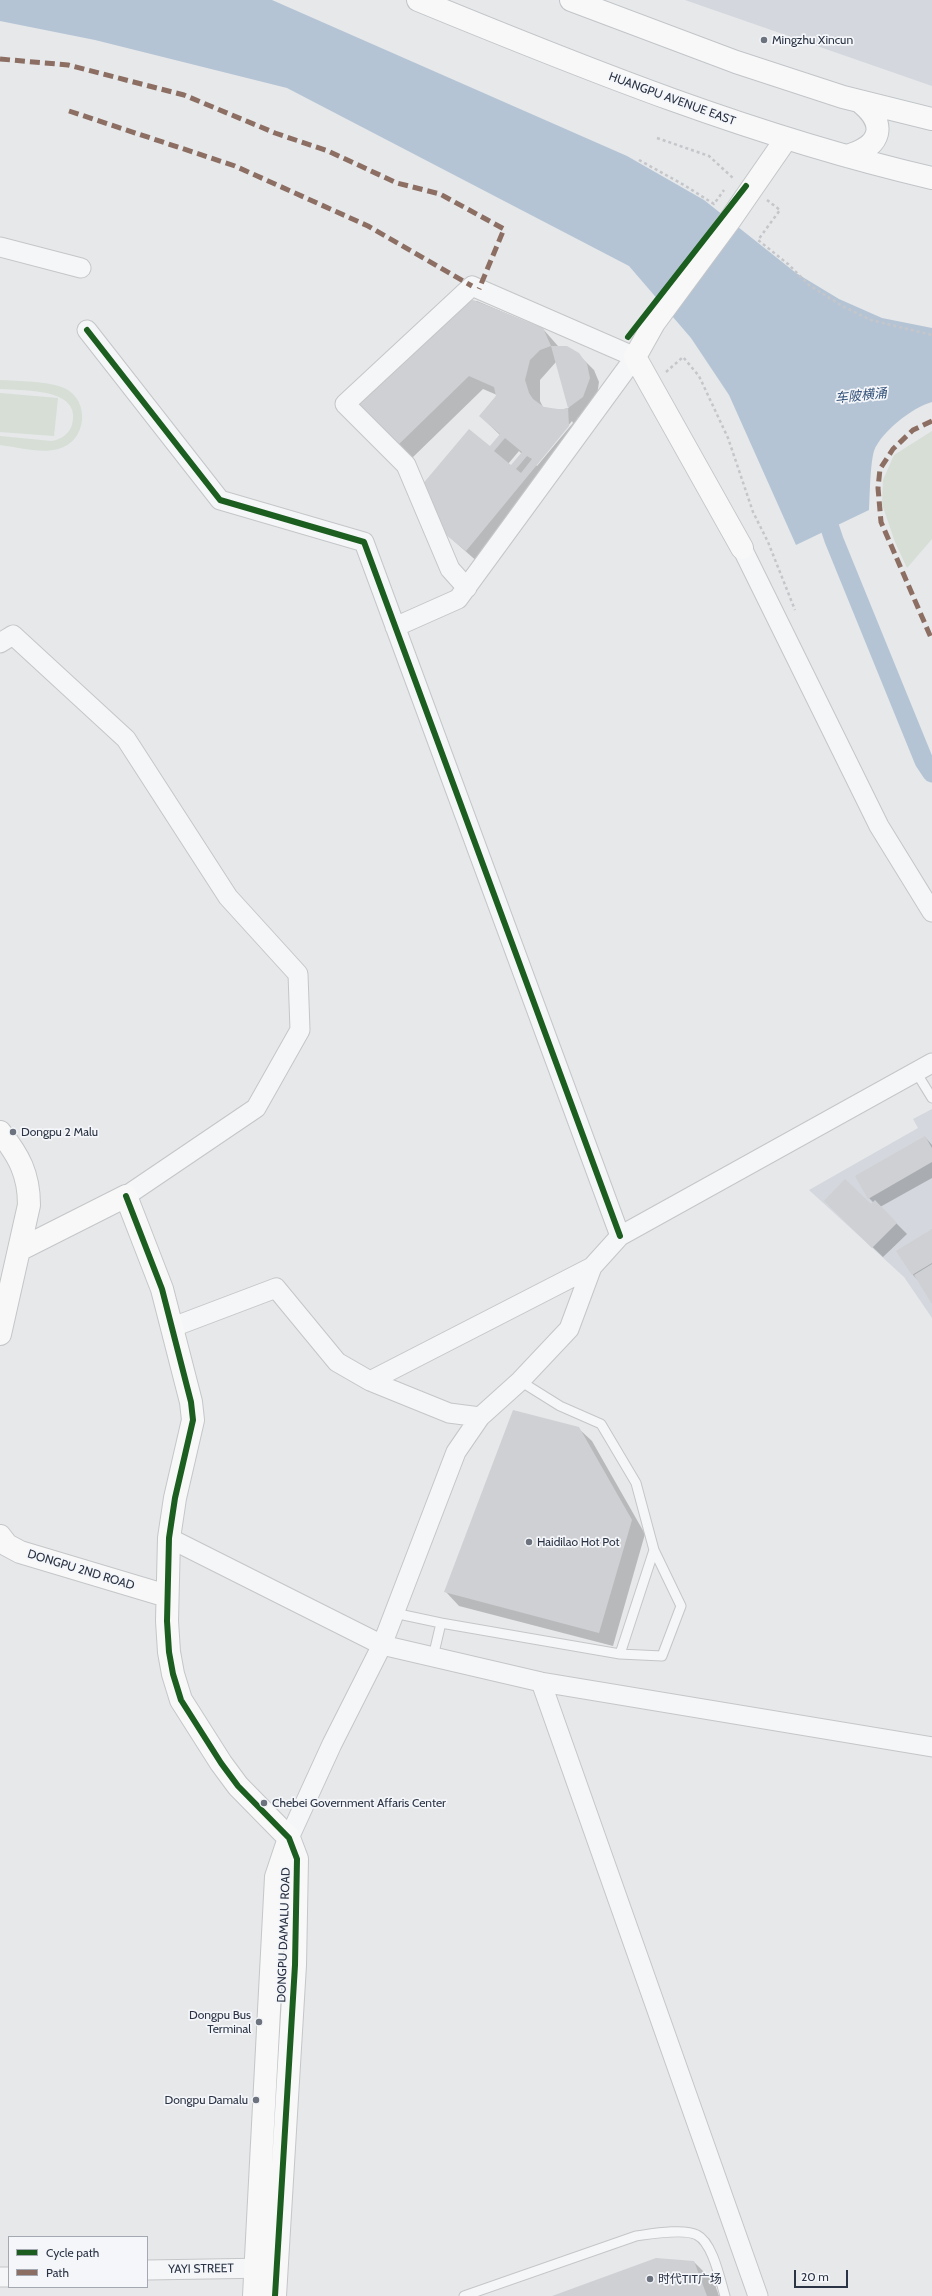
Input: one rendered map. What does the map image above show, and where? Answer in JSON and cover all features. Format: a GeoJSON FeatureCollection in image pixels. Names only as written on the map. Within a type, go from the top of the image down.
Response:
{"type":"FeatureCollection","features":[{"type":"Feature","properties":{"kind":"street","name":"HUANGPU AVENUE EAST"},"geometry":{"type":"LineString","coordinates":[[418,0],[655,95],[786,139],[932,178]]}},
{"type":"Feature","properties":{"kind":"street"},"geometry":{"type":"LineString","coordinates":[[571,0],[736,62],[859,100],[932,119]]}},
{"type":"Feature","properties":{"kind":"street"},"geometry":{"type":"LineString","coordinates":[[847,156],[866,149],[874,143],[878,136],[877,126],[873,116],[859,100]]}},
{"type":"Feature","properties":{"kind":"street"},"geometry":{"type":"LineString","coordinates":[[395,627],[458,599],[467,588],[635,357],[654,323],[730,220],[786,139]]}},
{"type":"Feature","properties":{"kind":"street"},"geometry":{"type":"LineString","coordinates":[[0,247],[81,268]]}},
{"type":"Feature","properties":{"kind":"street"},"geometry":{"type":"LineString","coordinates":[[467,588],[450,569],[406,465],[345,404],[472,286],[635,357],[742,548],[879,826],[932,912]]}},
{"type":"Feature","properties":{"kind":"street"},"geometry":{"type":"LineString","coordinates":[[87,330],[220,500],[364,542],[620,1236]]}},
{"type":"Feature","properties":{"kind":"street"},"geometry":{"type":"LineString","coordinates":[[0,642],[12,635],[126,739],[228,897],[298,974],[300,1030],[256,1108],[126,1196],[19,1250]]}},
{"type":"Feature","properties":{"kind":"street"},"geometry":{"type":"LineString","coordinates":[[370,1381],[592,1267],[620,1236],[924,1067]]}},
{"type":"Feature","properties":{"kind":"street"},"geometry":{"type":"LineString","coordinates":[[0,1132],[15,1153],[29,1184],[29,1205],[0,1334]]}},
{"type":"Feature","properties":{"kind":"street"},"geometry":{"type":"LineString","coordinates":[[126,1196],[162,1289],[190,1395],[193,1420],[175,1498],[169,1538],[167,1596],[169,1652],[181,1700],[221,1763],[238,1786],[288,1838],[332,1744],[382,1645],[456,1452],[480,1417],[520,1381],[568,1329],[592,1267]]}},
{"type":"Feature","properties":{"kind":"street"},"geometry":{"type":"LineString","coordinates":[[173,1327],[276,1288],[337,1362],[370,1381],[449,1413],[480,1417]]}},
{"type":"Feature","properties":{"kind":"street","name":"DONGPU 2ND ROAD"},"geometry":{"type":"LineString","coordinates":[[0,1536],[7,1545],[20,1552],[167,1596]]}},
{"type":"Feature","properties":{"kind":"street"},"geometry":{"type":"LineString","coordinates":[[169,1538],[382,1645],[541,1682],[932,1747]]}},
{"type":"Feature","properties":{"kind":"street"},"geometry":{"type":"LineString","coordinates":[[541,1682],[758,2296]]}},
{"type":"Feature","properties":{"kind":"street","name":"DONGPU DAMALU ROAD"},"geometry":{"type":"LineString","coordinates":[[275,2296],[266,2268],[276,1877],[288,1838]]}},
{"type":"Feature","properties":{"kind":"street","name":"DONGPU DAMALU ROAD"},"geometry":{"type":"LineString","coordinates":[[254,2296],[266,2268]]}},
{"type":"Feature","properties":{"kind":"street","name":"YAYI STREET"},"geometry":{"type":"LineString","coordinates":[[148,2270],[266,2268]]}},
{"type":"Feature","properties":{"kind":"lane"},"geometry":{"type":"LineString","coordinates":[[924,1067],[932,1098]]}},
{"type":"Feature","properties":{"kind":"lane"},"geometry":{"type":"LineString","coordinates":[[394,1613],[441,1624],[620,1654],[662,1656],[681,1606],[654,1550],[636,1483],[601,1424],[560,1406],[520,1381]]}},
{"type":"Feature","properties":{"kind":"lane"},"geometry":{"type":"LineString","coordinates":[[620,1654],[654,1550]]}},
{"type":"Feature","properties":{"kind":"lane"},"geometry":{"type":"LineString","coordinates":[[433,1657],[441,1624]]}},
{"type":"Feature","properties":{"kind":"lane"},"geometry":{"type":"LineString","coordinates":[[464,2296],[636,2236],[660,2233],[697,2235],[706,2242],[725,2296]]}},
{"type":"Feature","properties":{"kind":"path"},"geometry":{"type":"LineString","coordinates":[[657,138],[709,156],[733,178],[780,210],[758,240],[788,264],[809,285],[844,307],[871,320],[932,335]]}},
{"type":"Feature","properties":{"kind":"path"},"geometry":{"type":"LineString","coordinates":[[639,160],[684,185],[714,204],[726,188]]}},
{"type":"Feature","properties":{"kind":"path"},"geometry":{"type":"LineString","coordinates":[[730,183],[733,178]]}},
{"type":"Feature","properties":{"kind":"path"},"geometry":{"type":"LineString","coordinates":[[662,374],[683,357],[698,376],[728,438],[752,512],[768,542],[797,615]]}},
{"type":"Feature","properties":{"kind":"shaded area"},"geometry":{"type":"Polygon","coordinates":[[[685,0],[932,0],[932,86],[685,0]]]}},
{"type":"Feature","properties":{"kind":"shaded area"},"geometry":{"type":"Polygon","coordinates":[[[0,380],[50,384],[64,388],[73,394],[79,402],[82,411],[80,430],[75,438],[68,445],[58,449],[44,451],[0,445],[0,436],[51,441],[61,438],[67,434],[71,428],[73,413],[68,404],[60,397],[35,391],[0,389],[0,380]]]}},
{"type":"Feature","properties":{"kind":"shaded area"},"geometry":{"type":"Polygon","coordinates":[[[0,393],[58,398],[54,436],[0,432],[0,393]]]}},
{"type":"Feature","properties":{"kind":"shaded area"},"geometry":{"type":"Polygon","coordinates":[[[932,431],[932,539],[907,568],[895,542],[882,504],[883,480],[894,455],[932,431]]]}},
{"type":"Feature","properties":{"kind":"shaded area"},"geometry":{"type":"Polygon","coordinates":[[[932,1109],[932,1318],[904,1277],[809,1190],[918,1128],[913,1119],[932,1109]]]}},
{"type":"Feature","properties":{"kind":"water","name":"车陂横涌"},"geometry":{"type":"Polygon","coordinates":[[[0,0],[272,0],[627,156],[704,200],[796,273],[839,299],[882,318],[932,328],[932,402],[916,409],[898,421],[883,436],[878,444],[874,451],[872,464],[869,510],[796,545],[729,395],[691,338],[629,266],[287,88],[95,40],[0,21],[0,0]]]}},
{"type":"Feature","properties":{"kind":"building"},"geometry":{"type":"Polygon","coordinates":[[[473,300],[543,328],[551,346],[540,350],[530,360],[525,380],[529,393],[533,399],[544,407],[558,409],[568,408],[569,426],[466,551],[436,527],[421,486],[469,429],[490,446],[500,434],[479,416],[496,396],[494,387],[469,376],[397,446],[357,402],[467,301],[473,300]],[[505,438],[494,451],[511,465],[522,452],[505,438]],[[527,456],[516,469],[521,473],[532,459],[527,456]]]}},
{"type":"Feature","properties":{"kind":"building"},"geometry":{"type":"Polygon","coordinates":[[[551,346],[567,346],[579,353],[587,364],[590,378],[583,397],[568,408],[551,346]]]}},
{"type":"Feature","properties":{"kind":"building"},"geometry":{"type":"Polygon","coordinates":[[[925,1136],[932,1148],[932,1162],[868,1199],[855,1176],[925,1136]]]}},
{"type":"Feature","properties":{"kind":"building"},"geometry":{"type":"Polygon","coordinates":[[[845,1179],[871,1204],[875,1200],[897,1223],[872,1248],[824,1201],[845,1179]]]}},
{"type":"Feature","properties":{"kind":"building"},"geometry":{"type":"Polygon","coordinates":[[[932,1229],[932,1263],[912,1275],[896,1251],[932,1229]]]}},
{"type":"Feature","properties":{"kind":"building"},"geometry":{"type":"Polygon","coordinates":[[[932,1264],[932,1304],[914,1275],[932,1264]]]}},
{"type":"Feature","properties":{"kind":"building"},"geometry":{"type":"Polygon","coordinates":[[[513,1410],[579,1427],[632,1520],[599,1633],[444,1592],[513,1410]]]}},
{"type":"Feature","properties":{"kind":"building","name":"时代TIT广场"},"geometry":{"type":"Polygon","coordinates":[[[656,2258],[694,2261],[707,2296],[552,2296],[656,2258]]]}},
{"type":"Feature","properties":{"kind":"waterway"},"geometry":{"type":"LineString","coordinates":[[822,504],[834,540],[924,761],[932,773]]}},
{"type":"Feature","properties":{"kind":"marked path"},"geometry":{"type":"LineString","coordinates":[[0,59],[68,65],[184,95],[275,133],[328,151],[397,183],[440,194],[504,229],[479,289]]}},
{"type":"Feature","properties":{"kind":"marked path"},"geometry":{"type":"LineString","coordinates":[[69,111],[235,166],[368,226],[472,286]]}},
{"type":"Feature","properties":{"kind":"marked path"},"geometry":{"type":"LineString","coordinates":[[932,421],[913,430],[893,449],[880,469],[878,488],[881,522],[932,640]]}},
{"type":"Feature","properties":{"kind":"cycle path"},"geometry":{"type":"LineString","coordinates":[[628,337],[746,186]]}},
{"type":"Feature","properties":{"kind":"cycle path"},"geometry":{"type":"LineString","coordinates":[[87,330],[220,500],[364,542],[620,1236]]}},
{"type":"Feature","properties":{"kind":"cycle path"},"geometry":{"type":"LineString","coordinates":[[126,1196],[162,1289],[191,1402],[193,1420],[175,1498],[169,1538],[167,1621],[169,1652],[173,1674],[181,1700],[221,1763],[238,1786],[289,1838],[297,1859],[295,1965],[275,2296]]}},
{"type":"Feature","properties":{"kind":"place","name":"Mingzhu Xincun"},"geometry":{"type":"Point","coordinates":[764,40]}},
{"type":"Feature","properties":{"kind":"place","name":"Dongpu 2 Malu"},"geometry":{"type":"Point","coordinates":[13,1132]}},
{"type":"Feature","properties":{"kind":"place","name":"Haidilao Hot Pot"},"geometry":{"type":"Point","coordinates":[529,1542]}},
{"type":"Feature","properties":{"kind":"place","name":"Chebei Government Affaris Center"},"geometry":{"type":"Point","coordinates":[264,1803]}},
{"type":"Feature","properties":{"kind":"place","name":"Dongpu Bus Terminal"},"geometry":{"type":"Point","coordinates":[259,2022]}},
{"type":"Feature","properties":{"kind":"place","name":"Dongpu Damalu"},"geometry":{"type":"Point","coordinates":[256,2100]}},
{"type":"Feature","properties":{"kind":"place","name":"时代TIT广场"},"geometry":{"type":"Point","coordinates":[650,2279]}}]}
